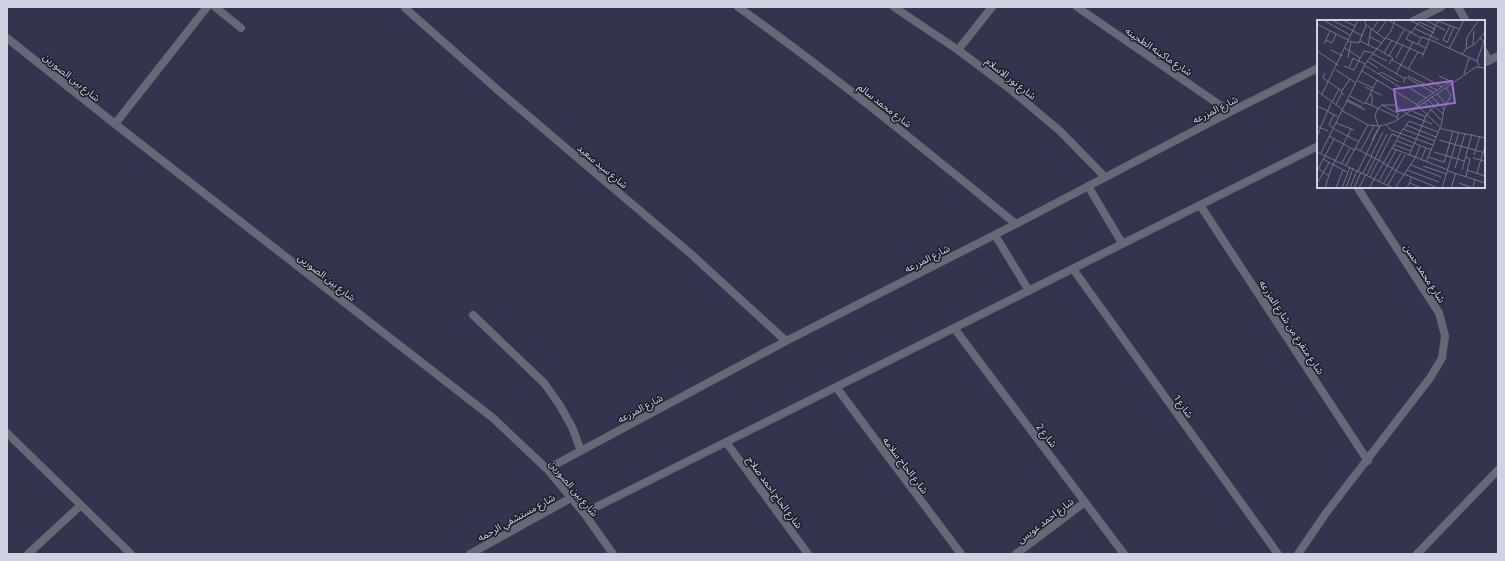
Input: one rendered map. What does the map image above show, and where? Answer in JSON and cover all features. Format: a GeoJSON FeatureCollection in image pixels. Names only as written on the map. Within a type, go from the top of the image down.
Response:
{"type":"FeatureCollection","features":[{"type":"Feature","properties":{"kind":"street"},"geometry":{"type":"LineString","coordinates":[[115,124],[207,7]]}},
{"type":"Feature","properties":{"kind":"street"},"geometry":{"type":"LineString","coordinates":[[215,7],[241,28]]}},
{"type":"Feature","properties":{"kind":"street","name":"شارع محمد سالم"},"geometry":{"type":"LineString","coordinates":[[738,7],[798,49],[1016,224]]}},
{"type":"Feature","properties":{"kind":"street","name":"شارع نور الاسلام"},"geometry":{"type":"LineString","coordinates":[[894,7],[958,50],[1010,89],[1060,130],[1105,177]]}},
{"type":"Feature","properties":{"kind":"street"},"geometry":{"type":"LineString","coordinates":[[958,50],[992,7]]}},
{"type":"Feature","properties":{"kind":"street","name":"شارع ماكينه الطحينه"},"geometry":{"type":"LineString","coordinates":[[1077,7],[1230,112]]}},
{"type":"Feature","properties":{"kind":"street"},"geometry":{"type":"LineString","coordinates":[[1415,20],[1442,7]]}},
{"type":"Feature","properties":{"kind":"street"},"geometry":{"type":"LineString","coordinates":[[1458,7],[1465,20]]}},
{"type":"Feature","properties":{"kind":"street","name":"شارع سيد سعيد"},"geometry":{"type":"LineString","coordinates":[[405,8],[500,92],[691,254],[786,341]]}},
{"type":"Feature","properties":{"kind":"street","name":"شارع بين الصورين"},"geometry":{"type":"LineString","coordinates":[[7,38],[115,124],[493,418],[547,469],[584,513],[613,554]]}},
{"type":"Feature","properties":{"kind":"street"},"geometry":{"type":"LineString","coordinates":[[1486,62],[1498,56]]}},
{"type":"Feature","properties":{"kind":"street","name":"شارع المزرعه"},"geometry":{"type":"LineString","coordinates":[[547,469],[786,341],[1317,68]]}},
{"type":"Feature","properties":{"kind":"street"},"geometry":{"type":"LineString","coordinates":[[584,513],[1317,146]]}},
{"type":"Feature","properties":{"kind":"street"},"geometry":{"type":"LineString","coordinates":[[1088,186],[1122,243]]}},
{"type":"Feature","properties":{"kind":"street","name":"شارع محمد حسن"},"geometry":{"type":"LineString","coordinates":[[1298,554],[1326,513],[1368,461],[1430,378],[1442,358],[1445,336],[1439,313],[1358,188]]}},
{"type":"Feature","properties":{"kind":"street","name":"شارع متفرع من شارع المزرعه"},"geometry":{"type":"LineString","coordinates":[[1200,205],[1368,461]]}},
{"type":"Feature","properties":{"kind":"street"},"geometry":{"type":"LineString","coordinates":[[995,235],[1029,291]]}},
{"type":"Feature","properties":{"kind":"street","name":"شارع 1"},"geometry":{"type":"LineString","coordinates":[[1073,269],[1278,554]]}},
{"type":"Feature","properties":{"kind":"street"},"geometry":{"type":"LineString","coordinates":[[473,315],[544,383],[559,404],[572,427],[581,451]]}},
{"type":"Feature","properties":{"kind":"street","name":"شارع 2"},"geometry":{"type":"LineString","coordinates":[[954,328],[1124,554]]}},
{"type":"Feature","properties":{"kind":"street","name":"شارع الحاج سلامه"},"geometry":{"type":"LineString","coordinates":[[836,387],[961,554]]}},
{"type":"Feature","properties":{"kind":"street"},"geometry":{"type":"LineString","coordinates":[[7,433],[131,554]]}},
{"type":"Feature","properties":{"kind":"street","name":"شارع الحاج احمد صلاح"},"geometry":{"type":"LineString","coordinates":[[726,442],[808,554]]}},
{"type":"Feature","properties":{"kind":"street"},"geometry":{"type":"LineString","coordinates":[[1416,554],[1498,470]]}},
{"type":"Feature","properties":{"kind":"street","name":"شارع مستشفي الرحمه"},"geometry":{"type":"LineString","coordinates":[[470,554],[571,498]]}},
{"type":"Feature","properties":{"kind":"street","name":"شارع احمد عويس"},"geometry":{"type":"LineString","coordinates":[[1016,554],[1085,502]]}},
{"type":"Feature","properties":{"kind":"street"},"geometry":{"type":"LineString","coordinates":[[28,554],[80,505]]}}]}
